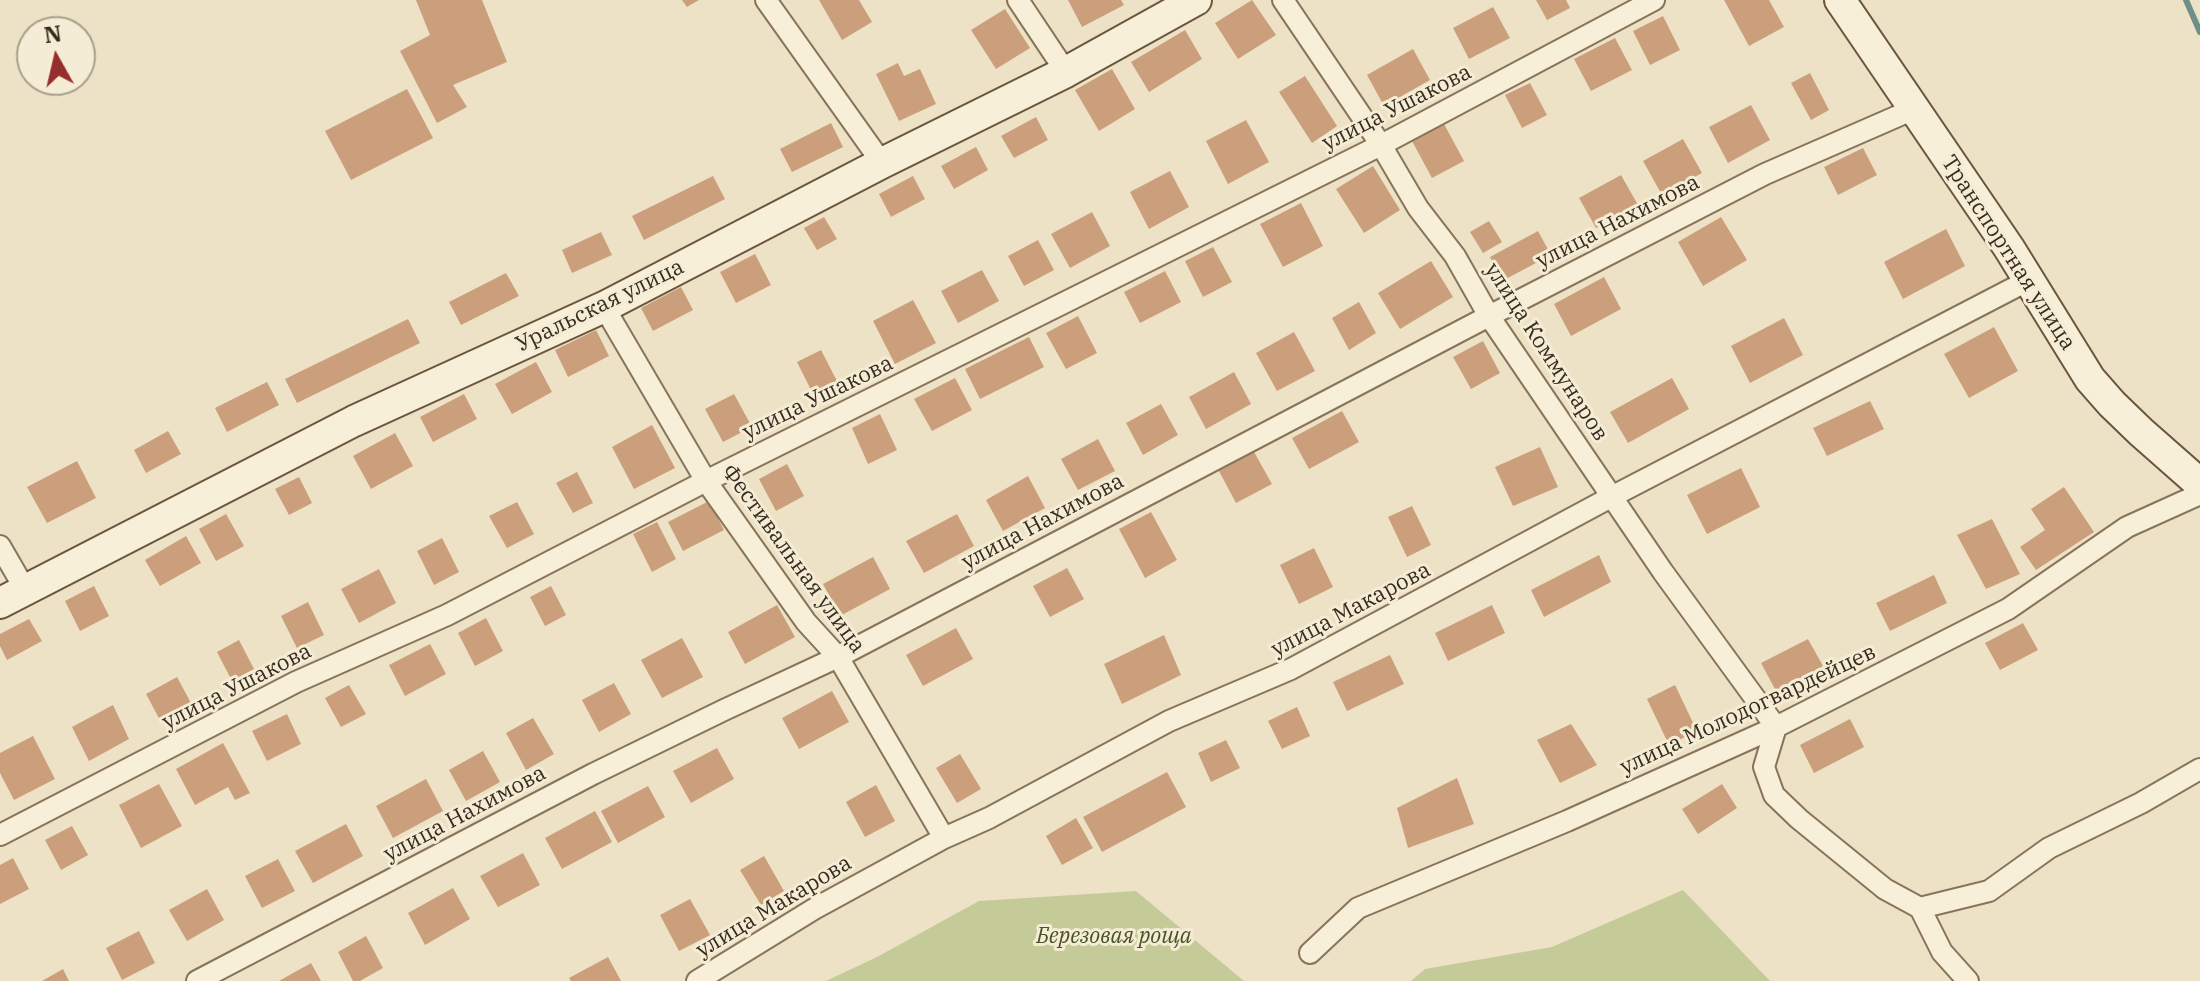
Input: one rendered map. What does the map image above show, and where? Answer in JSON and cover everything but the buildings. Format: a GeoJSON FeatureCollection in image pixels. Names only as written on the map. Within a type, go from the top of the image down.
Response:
{"type":"FeatureCollection","features":[{"type":"Feature","properties":{"kind":"street"},"geometry":{"type":"LineString","coordinates":[[766,0],[882,163]]}},
{"type":"Feature","properties":{"kind":"street"},"geometry":{"type":"LineString","coordinates":[[1018,0],[1066,72]]}},
{"type":"Feature","properties":{"kind":"street","name":"Уральская улица"},"geometry":{"type":"LineString","coordinates":[[13,597],[354,421],[604,307],[1066,72],[1196,0]]}},
{"type":"Feature","properties":{"kind":"street","name":"улица Коммунаров"},"geometry":{"type":"LineString","coordinates":[[1283,0],[1381,145],[1418,208],[1455,256],[1489,316],[1663,572],[1776,727]]}},
{"type":"Feature","properties":{"kind":"street","name":"улица Ушакова"},"geometry":{"type":"LineString","coordinates":[[0,835],[296,682],[447,615],[706,481],[1381,145],[1654,0]]}},
{"type":"Feature","properties":{"kind":"street","name":"Транспортная улица"},"geometry":{"type":"LineString","coordinates":[[1840,0],[2009,248],[2090,379],[2112,404],[2200,484]]}},
{"type":"Feature","properties":{"kind":"street","name":"улица Нахимова"},"geometry":{"type":"LineString","coordinates":[[197,981],[593,774],[838,657],[1765,174],[1914,109]]}},
{"type":"Feature","properties":{"kind":"street","name":"улица Макарова"},"geometry":{"type":"LineString","coordinates":[[697,981],[814,909],[944,838],[989,818],[1169,721],[1291,669],[1613,496],[2027,281]]}},
{"type":"Feature","properties":{"kind":"street","name":"Фестивальная улица"},"geometry":{"type":"LineString","coordinates":[[604,307],[706,481],[806,622],[838,657],[944,838]]}},
{"type":"Feature","properties":{"kind":"street","name":"улица Молодогвардейцев"},"geometry":{"type":"LineString","coordinates":[[1310,953],[1358,908],[1567,821],[1776,727],[2008,609],[2127,527],[2200,494]]}},
{"type":"Feature","properties":{"kind":"street"},"geometry":{"type":"LineString","coordinates":[[0,546],[13,597]]}},
{"type":"Feature","properties":{"kind":"street"},"geometry":{"type":"LineString","coordinates":[[1776,727],[1764,767],[1774,795],[1885,889],[1920,908],[1942,952],[1968,981]]}},
{"type":"Feature","properties":{"kind":"street"},"geometry":{"type":"LineString","coordinates":[[1920,908],[1989,891],[2049,848],[2141,803],[2200,769]]}},
{"type":"Feature","properties":{"kind":"green space"},"geometry":{"type":"Polygon","coordinates":[[[1683,890],[1770,981],[1411,981],[1425,969],[1552,947],[1683,890]]]}},
{"type":"Feature","properties":{"kind":"green space","name":"Березовая роща"},"geometry":{"type":"Polygon","coordinates":[[[1136,891],[1244,981],[826,981],[979,901],[1136,891]]]}},
{"type":"Feature","properties":{"kind":"waterway"},"geometry":{"type":"LineString","coordinates":[[2186,0],[2200,32]]}}]}
